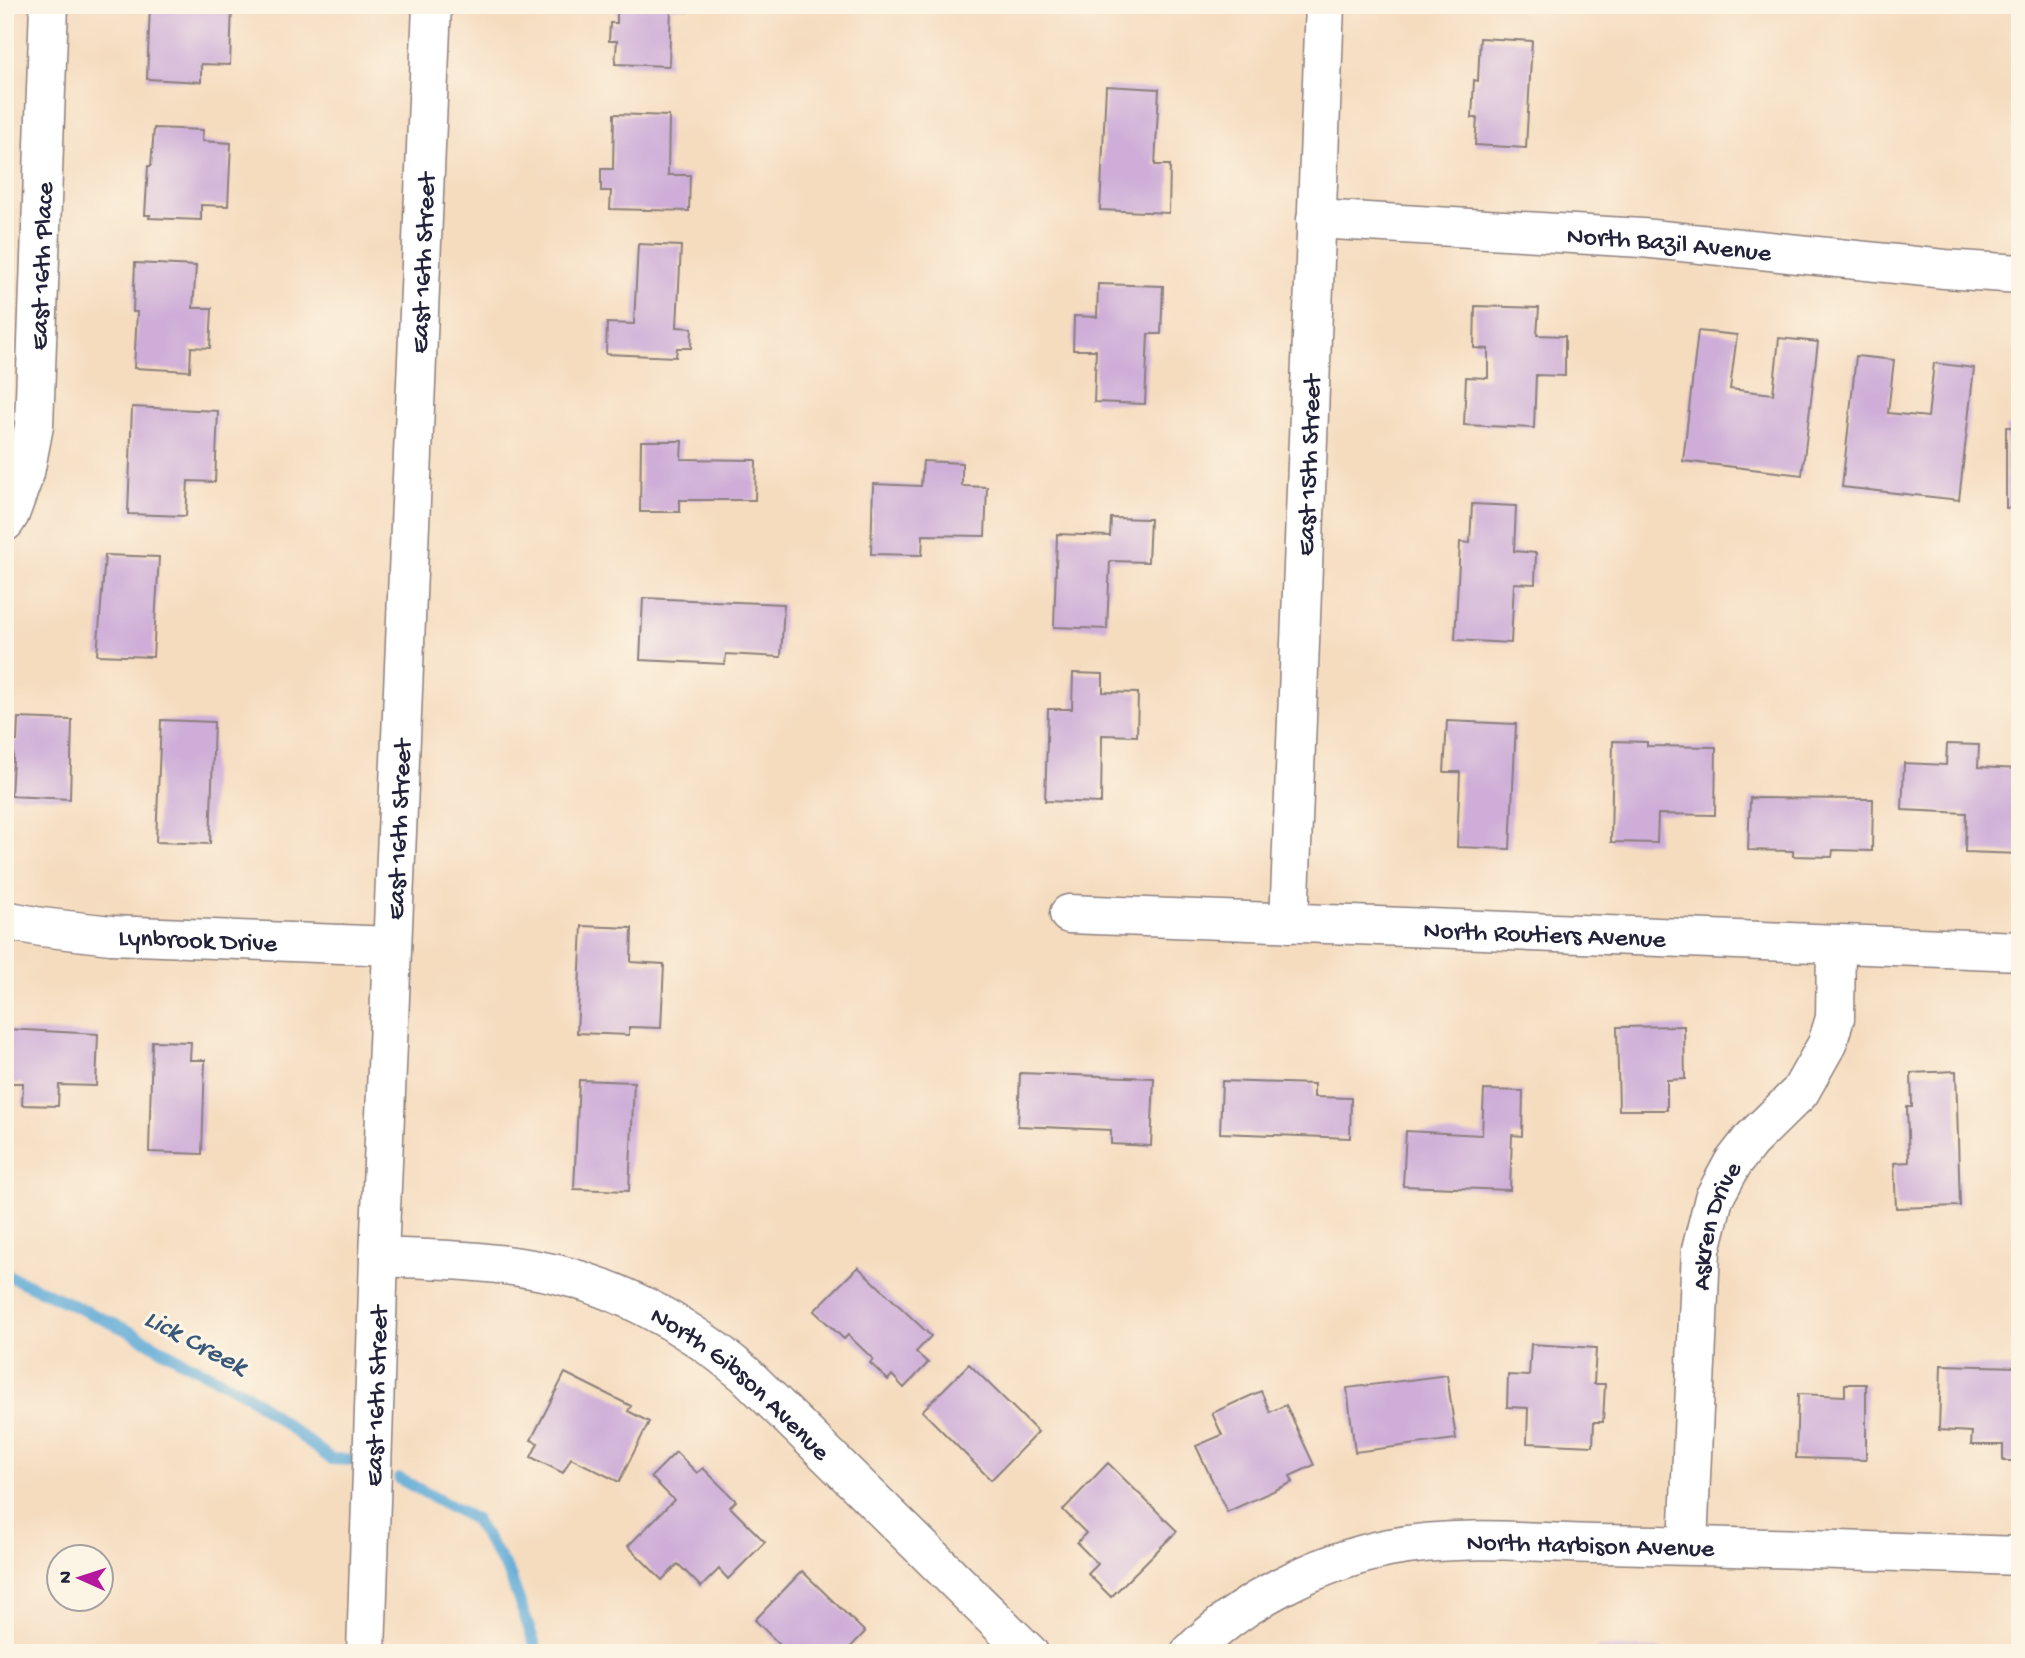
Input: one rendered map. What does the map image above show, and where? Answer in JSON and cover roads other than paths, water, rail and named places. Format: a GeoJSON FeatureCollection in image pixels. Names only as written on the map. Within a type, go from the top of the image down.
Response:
{"type":"FeatureCollection","features":[{"type":"Feature","properties":{"kind":"street","name":"East 16th Place"},"geometry":{"type":"LineString","coordinates":[[5,522],[25,473],[34,426],[49,5]]}},
{"type":"Feature","properties":{"kind":"street","name":"East 16th Street"},"geometry":{"type":"LineString","coordinates":[[366,1653],[379,1257],[432,5]]}},
{"type":"Feature","properties":{"kind":"street","name":"East 15th Street"},"geometry":{"type":"LineString","coordinates":[[1289,923],[1325,5]]}},
{"type":"Feature","properties":{"kind":"street","name":"North Bazil Avenue"},"geometry":{"type":"LineString","coordinates":[[1316,219],[1642,238],[1933,268],[2020,274]]}},
{"type":"Feature","properties":{"kind":"street","name":"North Routiers Avenue"},"geometry":{"type":"LineString","coordinates":[[1069,914],[2020,951]]}},
{"type":"Feature","properties":{"kind":"street","name":"Lynbrook Drive"},"geometry":{"type":"LineString","coordinates":[[5,920],[111,935],[392,946]]}},
{"type":"Feature","properties":{"kind":"street","name":"Askren Drive"},"geometry":{"type":"LineString","coordinates":[[1688,1545],[1701,1250],[1706,1224],[1714,1198],[1740,1152],[1800,1092],[1827,1044],[1835,1018],[1836,944]]}},
{"type":"Feature","properties":{"kind":"street","name":"North Gibson Avenue"},"geometry":{"type":"LineString","coordinates":[[379,1257],[479,1261],[535,1269],[604,1289],[671,1321],[702,1340],[745,1374],[1029,1653]]}},
{"type":"Feature","properties":{"kind":"street","name":"North Harbison Avenue"},"geometry":{"type":"LineString","coordinates":[[1190,1653],[1221,1625],[1267,1594],[1335,1563],[1389,1548],[1446,1541],[1688,1545],[2020,1556]]}},
{"type":"Feature","properties":{"kind":"waterway","name":"Lick Creek"},"geometry":{"type":"LineString","coordinates":[[5,1274],[129,1331],[245,1393],[331,1459],[355,1460]]}},
{"type":"Feature","properties":{"kind":"waterway","name":"Lick Creek"},"geometry":{"type":"LineString","coordinates":[[400,1479],[474,1519],[509,1573],[538,1653]]}}]}
